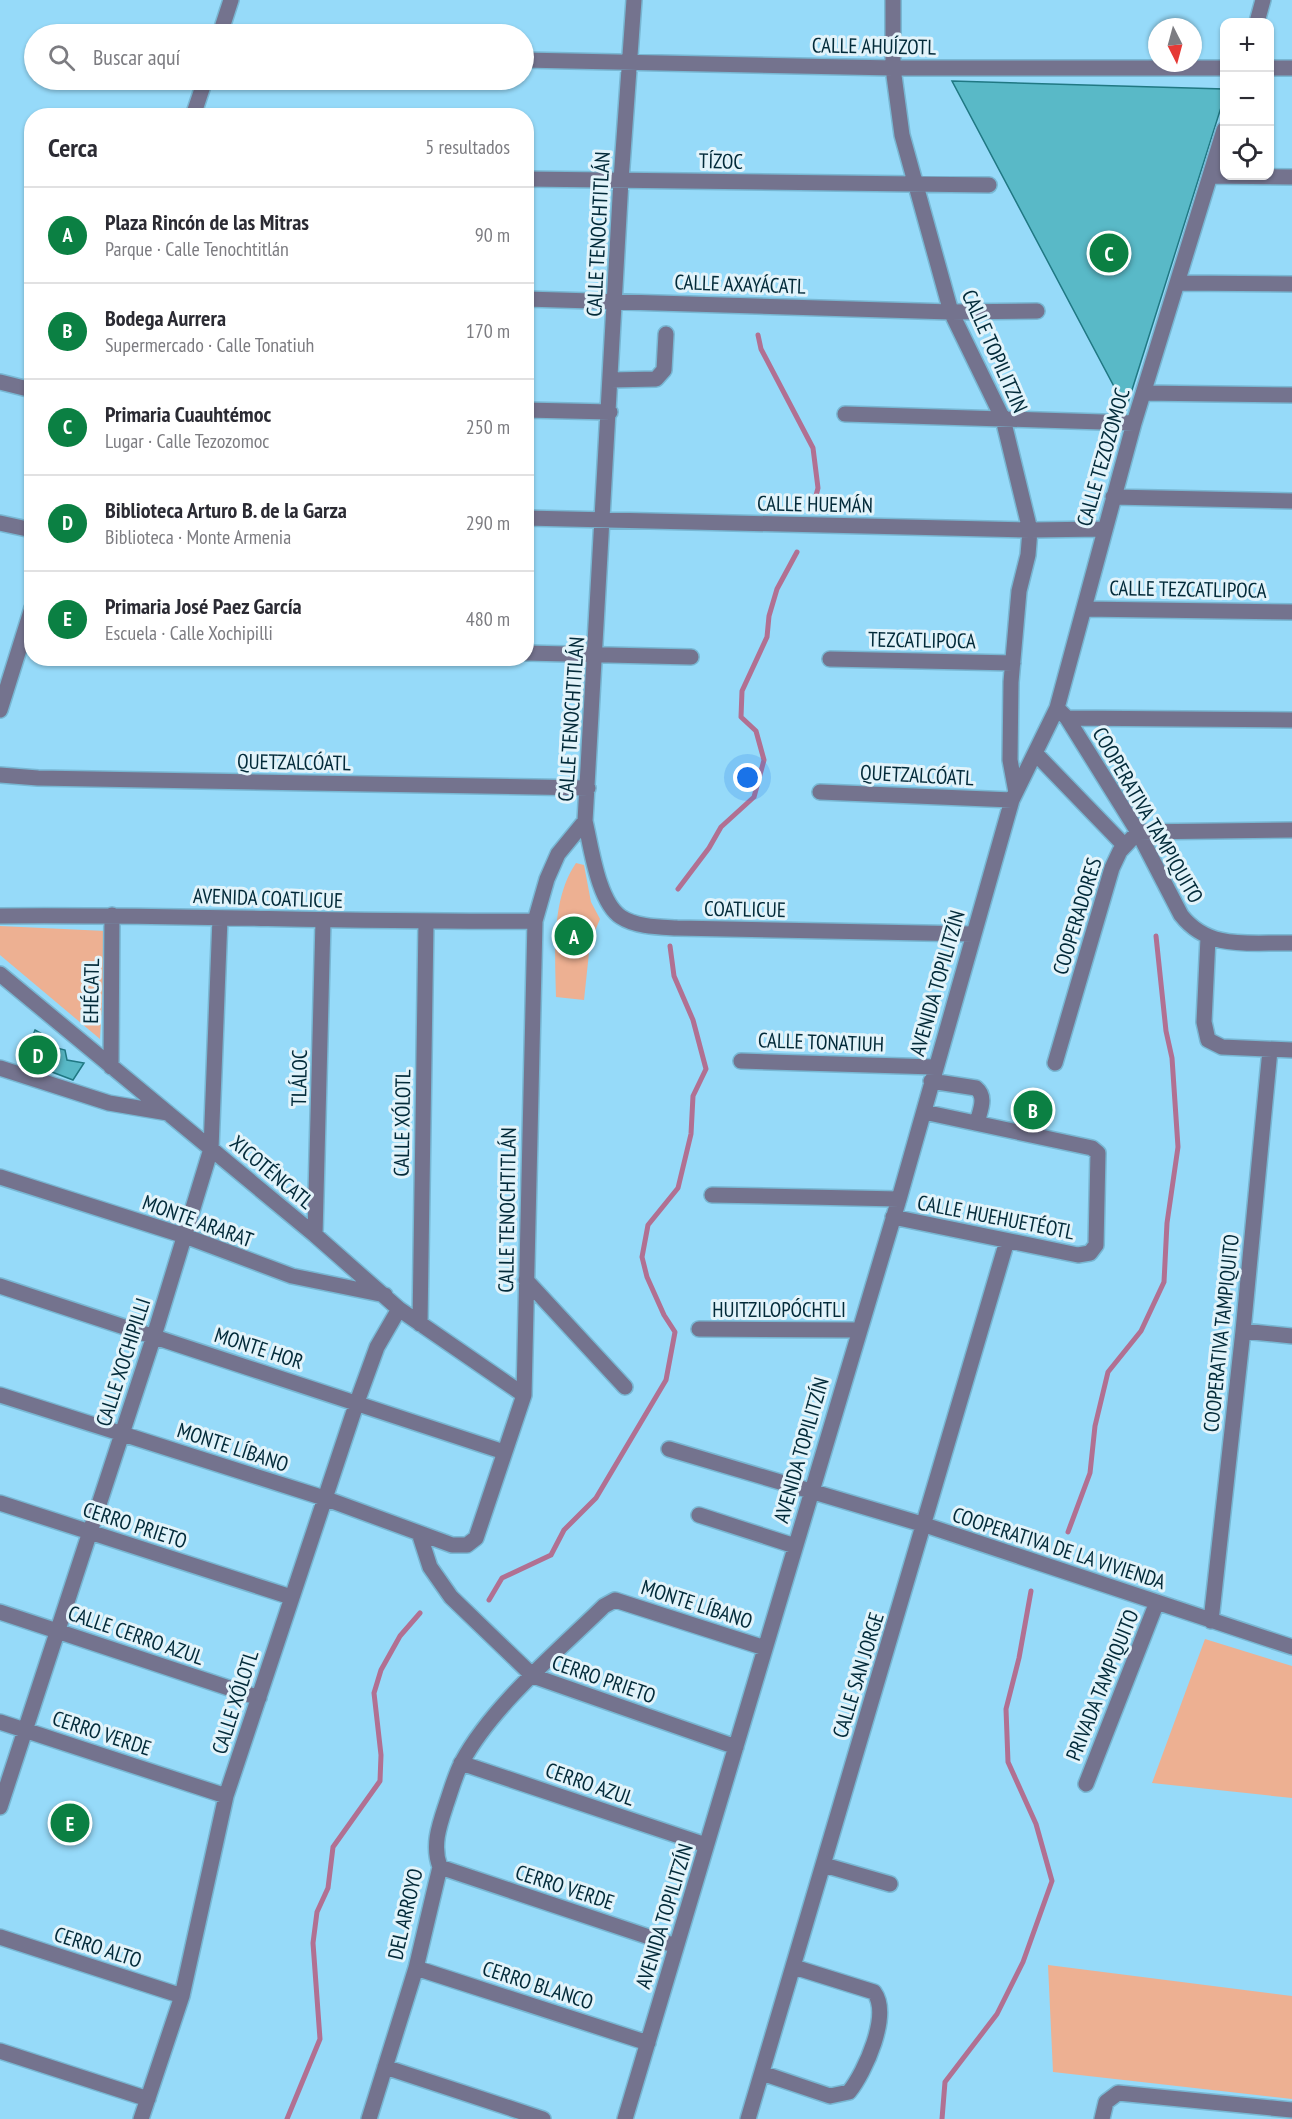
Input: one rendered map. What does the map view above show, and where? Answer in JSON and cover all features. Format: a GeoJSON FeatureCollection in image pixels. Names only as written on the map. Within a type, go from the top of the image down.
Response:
{"type":"FeatureCollection","features":[{"type":"Feature","properties":{"kind":"street"},"geometry":{"type":"LineString","coordinates":[[223,24],[231,0]]}},
{"type":"Feature","properties":{"kind":"street","name":"CALLE TENOCHTITLÁN"},"geometry":{"type":"LineString","coordinates":[[452,1545],[467,1545],[476,1538],[524,1395],[535,921],[547,879],[558,854],[585,821],[597,654],[621,180],[634,0]]}},
{"type":"Feature","properties":{"kind":"street","name":"CALLE TOPILITZIN"},"geometry":{"type":"LineString","coordinates":[[893,0],[893,68],[902,135],[951,312],[1003,419],[1030,530],[1028,555],[1019,591],[1013,663],[1009,743],[1014,796]]}},
{"type":"Feature","properties":{"kind":"street"},"geometry":{"type":"LineString","coordinates":[[1258,18],[1263,0]]}},
{"type":"Feature","properties":{"kind":"street","name":"CALLE AHUÍZOTL"},"geometry":{"type":"LineString","coordinates":[[534,60],[893,68],[1220,68]]}},
{"type":"Feature","properties":{"kind":"street"},"geometry":{"type":"LineString","coordinates":[[1274,68],[1292,68]]}},
{"type":"Feature","properties":{"kind":"street"},"geometry":{"type":"LineString","coordinates":[[196,108],[202,90]]}},
{"type":"Feature","properties":{"kind":"street","name":"CALLE TEZOZOMOC"},"geometry":{"type":"LineString","coordinates":[[1014,796],[1036,754],[1062,713],[1104,529],[1143,393],[1220,143]]}},
{"type":"Feature","properties":{"kind":"street"},"geometry":{"type":"LineString","coordinates":[[1210,176],[1292,177]]}},
{"type":"Feature","properties":{"kind":"street","name":"TÍZOC"},"geometry":{"type":"LineString","coordinates":[[534,179],[989,186]]}},
{"type":"Feature","properties":{"kind":"street"},"geometry":{"type":"LineString","coordinates":[[1178,283],[1292,284]]}},
{"type":"Feature","properties":{"kind":"street","name":"CALLE AXAYÁCATL"},"geometry":{"type":"LineString","coordinates":[[534,299],[951,312],[1037,311]]}},
{"type":"Feature","properties":{"kind":"street"},"geometry":{"type":"LineString","coordinates":[[611,380],[656,379],[661,375],[664,370],[666,334]]}},
{"type":"Feature","properties":{"kind":"street"},"geometry":{"type":"LineString","coordinates":[[0,382],[24,388]]}},
{"type":"Feature","properties":{"kind":"street"},"geometry":{"type":"LineString","coordinates":[[1143,393],[1292,395]]}},
{"type":"Feature","properties":{"kind":"street"},"geometry":{"type":"LineString","coordinates":[[534,410],[610,412]]}},
{"type":"Feature","properties":{"kind":"street"},"geometry":{"type":"LineString","coordinates":[[844,414],[1134,423]]}},
{"type":"Feature","properties":{"kind":"street"},"geometry":{"type":"LineString","coordinates":[[1113,497],[1292,501]]}},
{"type":"Feature","properties":{"kind":"street","name":"CALLE HUEMÁN"},"geometry":{"type":"LineString","coordinates":[[534,518],[1030,530],[1104,529]]}},
{"type":"Feature","properties":{"kind":"street"},"geometry":{"type":"LineString","coordinates":[[0,523],[24,528]]}},
{"type":"Feature","properties":{"kind":"street","name":"CALLE TEZCATLIPOCA"},"geometry":{"type":"LineString","coordinates":[[1084,609],[1292,612]]}},
{"type":"Feature","properties":{"kind":"street"},"geometry":{"type":"LineString","coordinates":[[0,710],[7,661],[24,643]]}},
{"type":"Feature","properties":{"kind":"street"},"geometry":{"type":"LineString","coordinates":[[534,653],[691,657]]}},
{"type":"Feature","properties":{"kind":"street","name":"TEZCATLIPOCA"},"geometry":{"type":"LineString","coordinates":[[830,659],[1013,663]]}},
{"type":"Feature","properties":{"kind":"street"},"geometry":{"type":"LineString","coordinates":[[1062,713],[1292,720]]}},
{"type":"Feature","properties":{"kind":"street","name":"COOPERATIVA TAMPIQUITO"},"geometry":{"type":"LineString","coordinates":[[1062,713],[1138,832],[1180,915],[1197,933],[1208,938]]}},
{"type":"Feature","properties":{"kind":"street","name":"COOPERATIVA TAMPIQUITO"},"geometry":{"type":"LineString","coordinates":[[1036,754],[1124,845]]}},
{"type":"Feature","properties":{"kind":"street","name":"QUETZALCÓATL"},"geometry":{"type":"LineString","coordinates":[[0,775],[38,778],[588,788]]}},
{"type":"Feature","properties":{"kind":"street","name":"QUETZALCÓATL"},"geometry":{"type":"LineString","coordinates":[[820,792],[1014,796]]}},
{"type":"Feature","properties":{"kind":"street","name":"AVENIDA TOPILITZÍN"},"geometry":{"type":"LineString","coordinates":[[625,2119],[924,1112],[1014,796]]}},
{"type":"Feature","properties":{"kind":"street","name":"COATLICUE"},"geometry":{"type":"LineString","coordinates":[[585,821],[598,875],[611,907],[621,917],[642,924],[677,928],[973,934]]}},
{"type":"Feature","properties":{"kind":"street"},"geometry":{"type":"LineString","coordinates":[[1138,832],[1292,830]]}},
{"type":"Feature","properties":{"kind":"street","name":"COOPERADORES"},"geometry":{"type":"LineString","coordinates":[[1055,1063],[1112,868],[1124,845],[1138,832]]}},
{"type":"Feature","properties":{"kind":"street","name":"AVENIDA COATLICUE"},"geometry":{"type":"LineString","coordinates":[[0,916],[112,915],[322,921],[535,921]]}},
{"type":"Feature","properties":{"kind":"street","name":"EHÉCATL"},"geometry":{"type":"LineString","coordinates":[[111,1067],[112,915]]}},
{"type":"Feature","properties":{"kind":"street","name":"CALLE XOCHIPILLI"},"geometry":{"type":"LineString","coordinates":[[0,1807],[154,1336],[211,1149],[220,918]]}},
{"type":"Feature","properties":{"kind":"street","name":"TLÁLOC"},"geometry":{"type":"LineString","coordinates":[[315,1235],[322,921]]}},
{"type":"Feature","properties":{"kind":"street","name":"CALLE XÓLOTL"},"geometry":{"type":"LineString","coordinates":[[420,1324],[426,922]]}},
{"type":"Feature","properties":{"kind":"street"},"geometry":{"type":"LineString","coordinates":[[1292,943],[1233,942],[1208,938],[1204,1022],[1208,1040],[1222,1047],[1292,1050]]}},
{"type":"Feature","properties":{"kind":"street","name":"XICOTÉNCATL"},"geometry":{"type":"LineString","coordinates":[[0,974],[315,1235],[399,1309],[524,1395]]}},
{"type":"Feature","properties":{"kind":"street","name":"COOPERATIVA TAMPIQUITO"},"geometry":{"type":"LineString","coordinates":[[1211,1621],[1243,1331],[1270,1050]]}},
{"type":"Feature","properties":{"kind":"street","name":"CALLE TONATIUH"},"geometry":{"type":"LineString","coordinates":[[741,1061],[933,1074],[980,1091],[983,1100],[977,1123]]}},
{"type":"Feature","properties":{"kind":"street"},"geometry":{"type":"LineString","coordinates":[[0,1068],[110,1103],[169,1113]]}},
{"type":"Feature","properties":{"kind":"street"},"geometry":{"type":"LineString","coordinates":[[924,1112],[977,1123]]}},
{"type":"Feature","properties":{"kind":"street","name":"CALLE HUEHUETÉOTL"},"geometry":{"type":"LineString","coordinates":[[893,1217],[1078,1255],[1090,1253],[1096,1245],[1098,1154],[1088,1145],[977,1123]]}},
{"type":"Feature","properties":{"kind":"street","name":"MONTE ARARAT"},"geometry":{"type":"LineString","coordinates":[[0,1177],[185,1236],[292,1276],[385,1296]]}},
{"type":"Feature","properties":{"kind":"street","name":"CALLE HUEHUETÉOTL"},"geometry":{"type":"LineString","coordinates":[[712,1195],[898,1199]]}},
{"type":"Feature","properties":{"kind":"street","name":"CALLE SAN JORGE"},"geometry":{"type":"LineString","coordinates":[[748,2119],[1007,1241]]}},
{"type":"Feature","properties":{"kind":"street"},"geometry":{"type":"LineString","coordinates":[[526,1280],[625,1387]]}},
{"type":"Feature","properties":{"kind":"street","name":"MONTE HOR"},"geometry":{"type":"LineString","coordinates":[[0,1286],[504,1452]]}},
{"type":"Feature","properties":{"kind":"street","name":"CALLE XÓLOTL"},"geometry":{"type":"LineString","coordinates":[[141,2119],[182,1996],[226,1796],[357,1402],[377,1347],[399,1309]]}},
{"type":"Feature","properties":{"kind":"street","name":"HUITZILOPÓCHTLI"},"geometry":{"type":"LineString","coordinates":[[699,1329],[858,1330]]}},
{"type":"Feature","properties":{"kind":"street"},"geometry":{"type":"LineString","coordinates":[[1243,1331],[1292,1336]]}},
{"type":"Feature","properties":{"kind":"street","name":"MONTE LÍBANO"},"geometry":{"type":"LineString","coordinates":[[0,1395],[324,1498],[452,1545]]}},
{"type":"Feature","properties":{"kind":"street"},"geometry":{"type":"LineString","coordinates":[[669,1449],[812,1490]]}},
{"type":"Feature","properties":{"kind":"street","name":"COOPERATIVA DE LA VIVIENDA"},"geometry":{"type":"LineString","coordinates":[[812,1490],[925,1525],[1292,1647]]}},
{"type":"Feature","properties":{"kind":"street","name":"CERRO PRIETO"},"geometry":{"type":"LineString","coordinates":[[0,1503],[291,1597]]}},
{"type":"Feature","properties":{"kind":"street"},"geometry":{"type":"LineString","coordinates":[[699,1515],[795,1546]]}},
{"type":"Feature","properties":{"kind":"street","name":"CERRO PRIETO"},"geometry":{"type":"LineString","coordinates":[[419,1533],[430,1567],[451,1597],[533,1676],[736,1747]]}},
{"type":"Feature","properties":{"kind":"street","name":"MONTE LÍBANO"},"geometry":{"type":"LineString","coordinates":[[615,1600],[765,1648]]}},
{"type":"Feature","properties":{"kind":"street","name":"DEL ARROYO"},"geometry":{"type":"LineString","coordinates":[[369,2119],[416,1968],[440,1867],[435,1855],[436,1844],[461,1763],[489,1722],[604,1606],[615,1600]]}},
{"type":"Feature","properties":{"kind":"street","name":"PRIVADA TAMPIQUITO"},"geometry":{"type":"LineString","coordinates":[[1086,1784],[1157,1602]]}},
{"type":"Feature","properties":{"kind":"street","name":"CALLE CERRO AZUL"},"geometry":{"type":"LineString","coordinates":[[0,1612],[259,1698]]}},
{"type":"Feature","properties":{"kind":"street","name":"CERRO VERDE"},"geometry":{"type":"LineString","coordinates":[[0,1722],[226,1796]]}},
{"type":"Feature","properties":{"kind":"street","name":"CERRO AZUL"},"geometry":{"type":"LineString","coordinates":[[461,1763],[706,1845]]}},
{"type":"Feature","properties":{"kind":"street"},"geometry":{"type":"LineString","coordinates":[[824,1865],[890,1884]]}},
{"type":"Feature","properties":{"kind":"street","name":"CERRO VERDE"},"geometry":{"type":"LineString","coordinates":[[440,1867],[676,1946]]}},
{"type":"Feature","properties":{"kind":"street","name":"CERRO ALTO"},"geometry":{"type":"LineString","coordinates":[[0,1937],[182,1996]]}},
{"type":"Feature","properties":{"kind":"street"},"geometry":{"type":"LineString","coordinates":[[762,2073],[830,2096],[849,2092],[858,2079],[881,2020],[881,2004],[874,1992],[794,1967]]}},
{"type":"Feature","properties":{"kind":"street","name":"CERRO BLANCO"},"geometry":{"type":"LineString","coordinates":[[416,1968],[648,2043]]}},
{"type":"Feature","properties":{"kind":"street"},"geometry":{"type":"LineString","coordinates":[[0,2050],[148,2099]]}},
{"type":"Feature","properties":{"kind":"street"},"geometry":{"type":"LineString","coordinates":[[385,2067],[543,2119]]}},
{"type":"Feature","properties":{"kind":"street"},"geometry":{"type":"LineString","coordinates":[[1102,2119],[1106,2102],[1118,2093],[1292,2110]]}},
{"type":"Feature","properties":{"kind":"shaded area"},"geometry":{"type":"Polygon","coordinates":[[[576,863],[584,865],[591,902],[600,919],[590,943],[584,1000],[556,997],[555,946],[558,910],[568,877],[576,863]]]}},
{"type":"Feature","properties":{"kind":"shaded area"},"geometry":{"type":"Polygon","coordinates":[[[0,926],[106,931],[100,1039],[0,955],[0,926]]]}},
{"type":"Feature","properties":{"kind":"shaded area"},"geometry":{"type":"Polygon","coordinates":[[[1205,1639],[1292,1666],[1292,1798],[1152,1783],[1205,1639]]]}},
{"type":"Feature","properties":{"kind":"shaded area"},"geometry":{"type":"Polygon","coordinates":[[[1048,1965],[1292,1996],[1292,2099],[1053,2072],[1048,1965]]]}},
{"type":"Feature","properties":{"kind":"building"},"geometry":{"type":"Polygon","coordinates":[[[952,81],[1220,89],[1220,111],[1126,409],[952,81]]]}},
{"type":"Feature","properties":{"kind":"building"},"geometry":{"type":"Polygon","coordinates":[[[35,1030],[49,1038],[49,1046],[65,1050],[67,1060],[84,1063],[73,1080],[23,1061],[35,1030]]]}},
{"type":"Feature","properties":{"kind":"waterway"},"geometry":{"type":"LineString","coordinates":[[758,335],[761,349],[813,448],[818,488],[814,503]]}},
{"type":"Feature","properties":{"kind":"waterway"},"geometry":{"type":"LineString","coordinates":[[678,889],[709,848],[721,827],[754,797],[764,760],[756,731],[741,717],[742,691],[767,637],[769,616],[777,589],[797,552]]}},
{"type":"Feature","properties":{"kind":"waterway"},"geometry":{"type":"LineString","coordinates":[[1068,1532],[1090,1473],[1095,1426],[1108,1372],[1141,1331],[1164,1282],[1167,1223],[1178,1147],[1172,1058],[1166,1031],[1156,936]]}},
{"type":"Feature","properties":{"kind":"waterway"},"geometry":{"type":"LineString","coordinates":[[489,1600],[502,1578],[551,1555],[564,1530],[596,1498],[666,1380],[675,1332],[664,1315],[647,1277],[642,1257],[648,1225],[678,1188],[691,1134],[693,1096],[706,1069],[693,1020],[674,976],[670,946]]}},
{"type":"Feature","properties":{"kind":"waterway"},"geometry":{"type":"LineString","coordinates":[[942,2119],[945,2082],[997,2014],[1023,1962],[1052,1881],[1036,1824],[1008,1762],[1006,1709],[1019,1658],[1031,1591]]}},
{"type":"Feature","properties":{"kind":"waterway"},"geometry":{"type":"LineString","coordinates":[[287,2119],[320,2039],[313,1943],[317,1912],[328,1888],[333,1847],[380,1781],[381,1755],[374,1693],[381,1670],[400,1636],[420,1613]]}},
{"type":"Feature","properties":{"kind":"place","name":"Primaria Cuauhtémoc"},"geometry":{"type":"Point","coordinates":[1109,253]}},
{"type":"Feature","properties":{"kind":"place","name":"Plaza Rincón de las Mitras"},"geometry":{"type":"Point","coordinates":[574,936]}},
{"type":"Feature","properties":{"kind":"place","name":"Biblioteca Arturo B. de la Garza"},"geometry":{"type":"Point","coordinates":[38,1055]}},
{"type":"Feature","properties":{"kind":"place","name":"Bodega Aurrera"},"geometry":{"type":"Point","coordinates":[1033,1110]}},
{"type":"Feature","properties":{"kind":"place","name":"Primaria José Paez García"},"geometry":{"type":"Point","coordinates":[70,1823]}}]}
